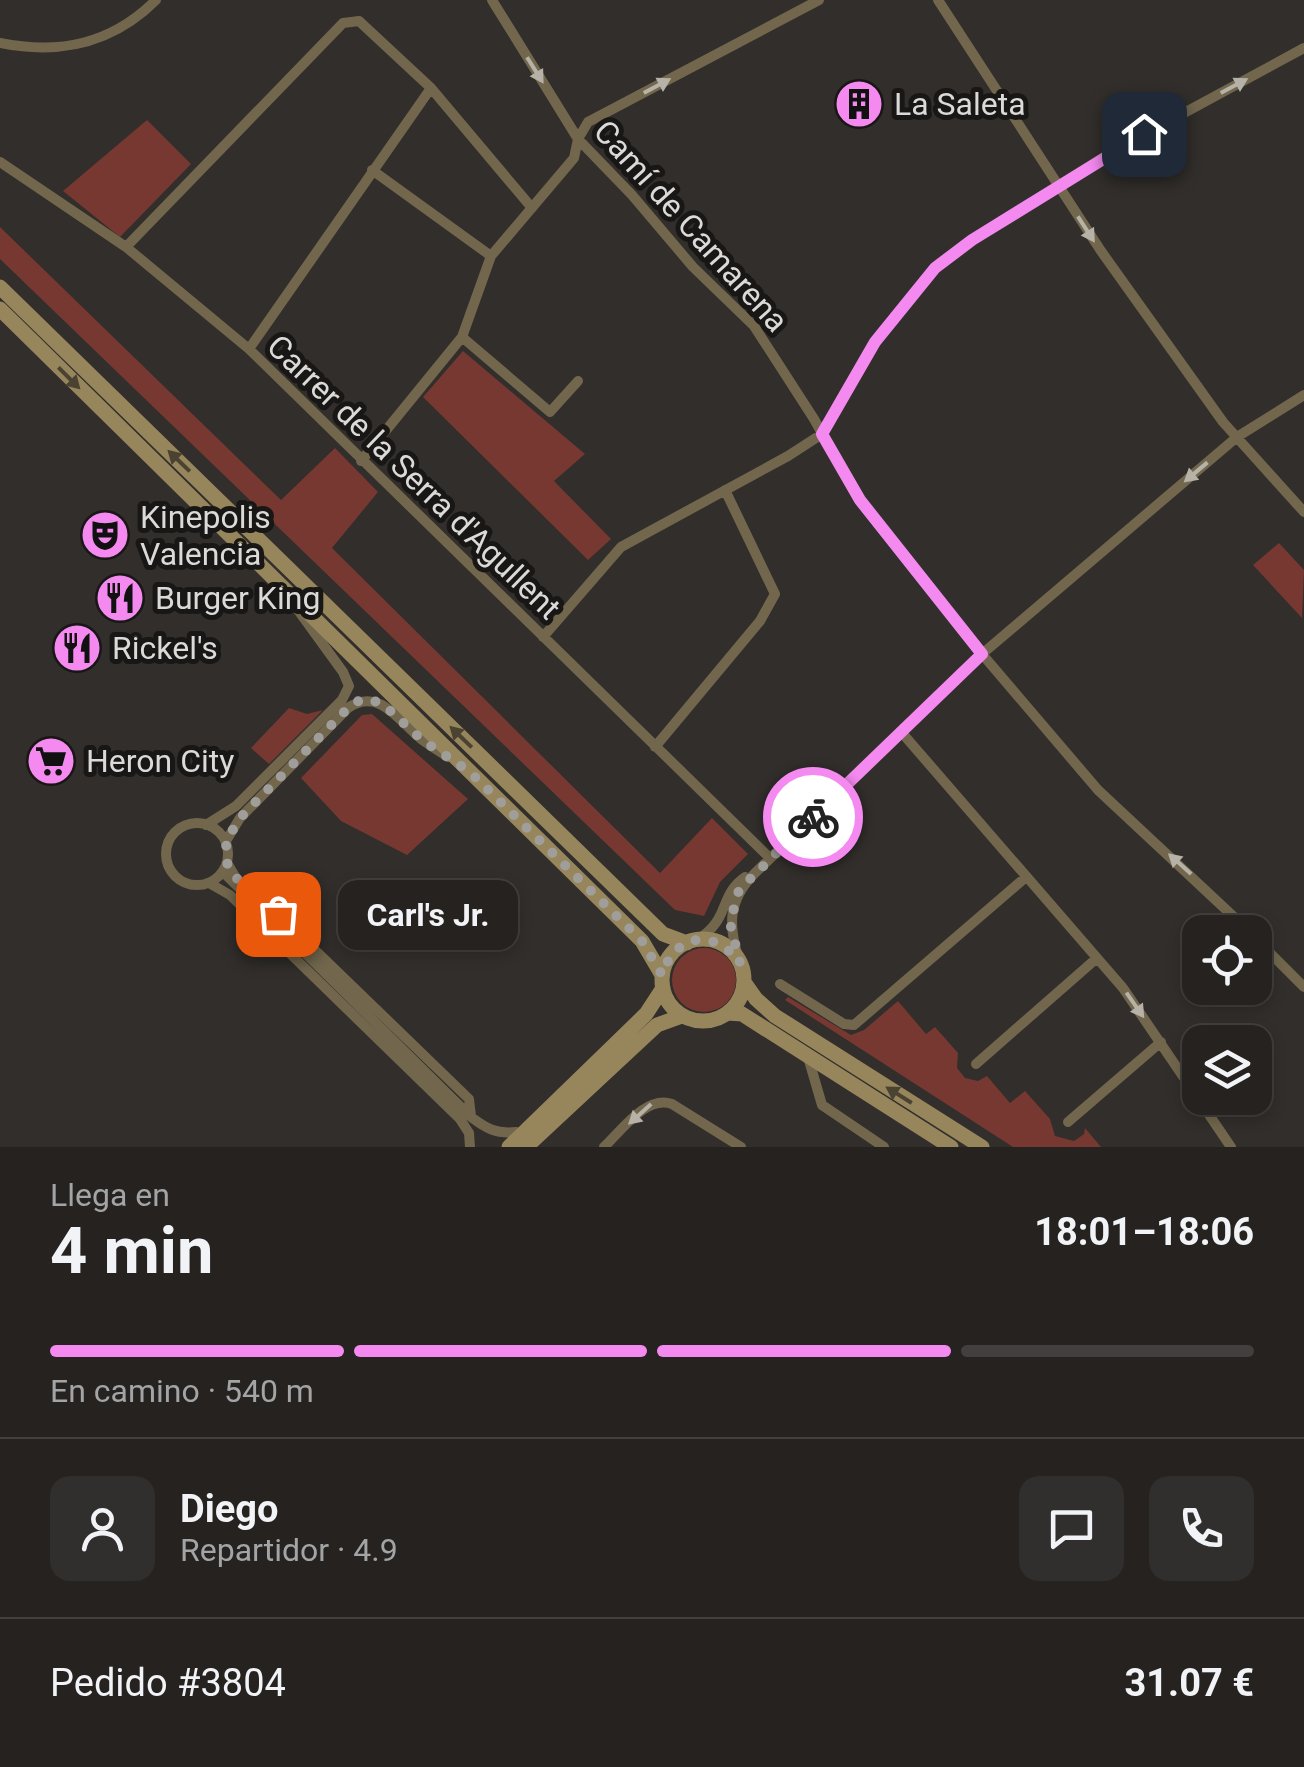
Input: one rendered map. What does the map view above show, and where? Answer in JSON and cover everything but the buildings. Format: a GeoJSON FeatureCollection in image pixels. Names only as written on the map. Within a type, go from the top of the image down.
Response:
{"type":"FeatureCollection","features":[{"type":"Feature","properties":{"kind":"main road"},"geometry":{"type":"LineString","coordinates":[[0,287],[663,934],[722,944],[740,963],[744,982],[756,999],[775,1016],[982,1147]]}},
{"type":"Feature","properties":{"kind":"main road"},"geometry":{"type":"LineString","coordinates":[[0,309],[642,941],[662,981],[666,999],[682,1016]]}},
{"type":"Feature","properties":{"kind":"main road"},"geometry":{"type":"LineString","coordinates":[[512,1139],[637,1023],[662,981],[666,961],[692,941]]}},
{"type":"Feature","properties":{"kind":"main road"},"geometry":{"type":"LineString","coordinates":[[728,1013],[737,1003],[744,982]]}},
{"type":"Feature","properties":{"kind":"main road"},"geometry":{"type":"LineString","coordinates":[[526,1147],[656,1025],[682,1016],[706,1021],[728,1013],[742,1014],[951,1147]]}},
{"type":"Feature","properties":{"kind":"street"},"geometry":{"type":"LineString","coordinates":[[0,42],[33,50],[80,44],[115,32],[156,0]]}},
{"type":"Feature","properties":{"kind":"street","name":"Camí de Camarena"},"geometry":{"type":"LineString","coordinates":[[492,0],[578,139],[693,267],[754,326],[860,500],[982,654],[1098,790],[1231,915]]}},
{"type":"Feature","properties":{"kind":"street"},"geometry":{"type":"LineString","coordinates":[[360,461],[462,337],[491,256],[574,158],[578,139],[588,122],[819,0]]}},
{"type":"Feature","properties":{"kind":"street"},"geometry":{"type":"LineString","coordinates":[[938,0],[1112,266],[1237,438],[1304,512]]}},
{"type":"Feature","properties":{"kind":"street"},"geometry":{"type":"LineString","coordinates":[[126,247],[342,23],[359,21],[431,88],[532,208]]}},
{"type":"Feature","properties":{"kind":"street"},"geometry":{"type":"LineString","coordinates":[[542,637],[621,548],[822,434],[875,342],[935,268],[972,240],[1112,152],[1304,48]]}},
{"type":"Feature","properties":{"kind":"street"},"geometry":{"type":"LineString","coordinates":[[248,349],[431,88]]}},
{"type":"Feature","properties":{"kind":"street","name":"Carrer de la Serra d'Agullent"},"geometry":{"type":"LineString","coordinates":[[0,162],[126,247],[248,349],[770,858]]}},
{"type":"Feature","properties":{"kind":"street"},"geometry":{"type":"LineString","coordinates":[[372,170],[491,256]]}},
{"type":"Feature","properties":{"kind":"street"},"geometry":{"type":"LineString","coordinates":[[462,337],[550,412],[578,381]]}},
{"type":"Feature","properties":{"kind":"street"},"geometry":{"type":"LineString","coordinates":[[740,963],[730,916],[739,890],[755,872],[982,654],[1237,438],[1304,395]]}},
{"type":"Feature","properties":{"kind":"street"},"geometry":{"type":"LineString","coordinates":[[655,746],[760,621],[775,594],[725,490]]}},
{"type":"Feature","properties":{"kind":"street"},"geometry":{"type":"LineString","coordinates":[[206,824],[236,806],[342,700],[349,686],[343,672],[276,581]]}},
{"type":"Feature","properties":{"kind":"street"},"geometry":{"type":"LineString","coordinates":[[209,883],[225,867],[226,841],[240,818],[360,700],[384,705],[422,740],[470,772]]}},
{"type":"Feature","properties":{"kind":"street"},"geometry":{"type":"LineString","coordinates":[[903,734],[1130,996],[1231,1147]]}},
{"type":"Feature","properties":{"kind":"street"},"geometry":{"type":"LineString","coordinates":[[226,841],[206,824],[193,824],[171,837],[166,858],[176,877],[186,883],[209,883],[230,895],[460,1119],[470,1133],[470,1147]]}},
{"type":"Feature","properties":{"kind":"street"},"geometry":{"type":"LineString","coordinates":[[225,867],[471,1116],[486,1129],[512,1139]]}},
{"type":"Feature","properties":{"kind":"street"},"geometry":{"type":"LineString","coordinates":[[692,941],[718,924],[733,886],[755,872]]}},
{"type":"Feature","properties":{"kind":"street"},"geometry":{"type":"LineString","coordinates":[[780,984],[844,1024],[854,1025],[1026,877]]}},
{"type":"Feature","properties":{"kind":"street","name":"Camí de Camarena"},"geometry":{"type":"LineString","coordinates":[[1272,955],[1304,987]]}},
{"type":"Feature","properties":{"kind":"street"},"geometry":{"type":"LineString","coordinates":[[976,1064],[1097,958]]}},
{"type":"Feature","properties":{"kind":"street"},"geometry":{"type":"LineString","coordinates":[[1068,1122],[1160,1042]]}},
{"type":"Feature","properties":{"kind":"street"},"geometry":{"type":"LineString","coordinates":[[808,1056],[819,1099],[827,1111],[884,1147]]}},
{"type":"Feature","properties":{"kind":"street"},"geometry":{"type":"LineString","coordinates":[[604,1147],[649,1105],[660,1100],[741,1147]]}},
{"type":"Feature","properties":{"kind":"street"},"geometry":{"type":"LineString","coordinates":[[500,1147],[512,1139]]}},
{"type":"Feature","properties":{"kind":"shaded area"},"geometry":{"type":"Polygon","coordinates":[[[147,120],[191,164],[120,237],[63,191],[147,120]]]}},
{"type":"Feature","properties":{"kind":"shaded area"},"geometry":{"type":"Polygon","coordinates":[[[0,227],[281,500],[335,448],[378,492],[332,548],[660,873],[712,818],[748,854],[720,882],[704,916],[675,910],[0,259],[0,227]]]}},
{"type":"Feature","properties":{"kind":"shaded area"},"geometry":{"type":"Polygon","coordinates":[[[463,351],[585,454],[554,481],[611,539],[588,560],[423,397],[463,351]]]}},
{"type":"Feature","properties":{"kind":"shaded area"},"geometry":{"type":"Polygon","coordinates":[[[1279,543],[1304,570],[1302,618],[1253,565],[1279,543]]]}},
{"type":"Feature","properties":{"kind":"shaded area"},"geometry":{"type":"Polygon","coordinates":[[[289,708],[307,714],[323,710],[269,764],[251,748],[289,708]]]}},
{"type":"Feature","properties":{"kind":"shaded area"},"geometry":{"type":"Polygon","coordinates":[[[372,714],[468,799],[407,855],[341,821],[301,778],[362,715],[372,714]]]}},
{"type":"Feature","properties":{"kind":"shaded area"},"geometry":{"type":"Polygon","coordinates":[[[704,948],[726,958],[736,980],[726,1002],[704,1012],[682,1002],[672,980],[682,958],[704,948]]]}},
{"type":"Feature","properties":{"kind":"shaded area"},"geometry":{"type":"Polygon","coordinates":[[[788,997],[851,1035],[864,1030],[898,1001],[926,1034],[935,1027],[958,1053],[957,1068],[965,1078],[978,1081],[987,1076],[1010,1103],[1025,1091],[1050,1119],[1055,1136],[1074,1141],[1084,1134],[1085,1128],[1101,1147],[1013,1147],[785,1000],[788,997]]]}},
{"type":"Feature","properties":{"kind":"way so far"},"geometry":{"type":"LineString","coordinates":[[278,914],[238,880],[227,863],[226,841],[240,818],[360,700],[384,705],[422,740],[470,772],[642,941],[662,975],[675,950],[697,940],[722,944],[740,963],[730,923],[739,890],[813,817]]}},
{"type":"Feature","properties":{"kind":"place","name":"La Saleta"},"geometry":{"type":"Point","coordinates":[859,104]}},
{"type":"Feature","properties":{"kind":"place","name":"Kinepolis Valencia"},"geometry":{"type":"Point","coordinates":[105,535]}},
{"type":"Feature","properties":{"kind":"place","name":"Burger King"},"geometry":{"type":"Point","coordinates":[120,598]}},
{"type":"Feature","properties":{"kind":"place","name":"Rickel's"},"geometry":{"type":"Point","coordinates":[77,648]}},
{"type":"Feature","properties":{"kind":"place","name":"Heron City"},"geometry":{"type":"Point","coordinates":[51,761]}},
{"type":"Feature","properties":{"kind":"place","name":"Carl's Jr."},"geometry":{"type":"Point","coordinates":[278,914]}},
{"type":"Feature","properties":{"kind":"route"},"geometry":{"type":"LineString","coordinates":[[813,817],[982,654],[860,500],[822,434],[875,342],[935,268],[972,240],[1144,134]]}}]}
